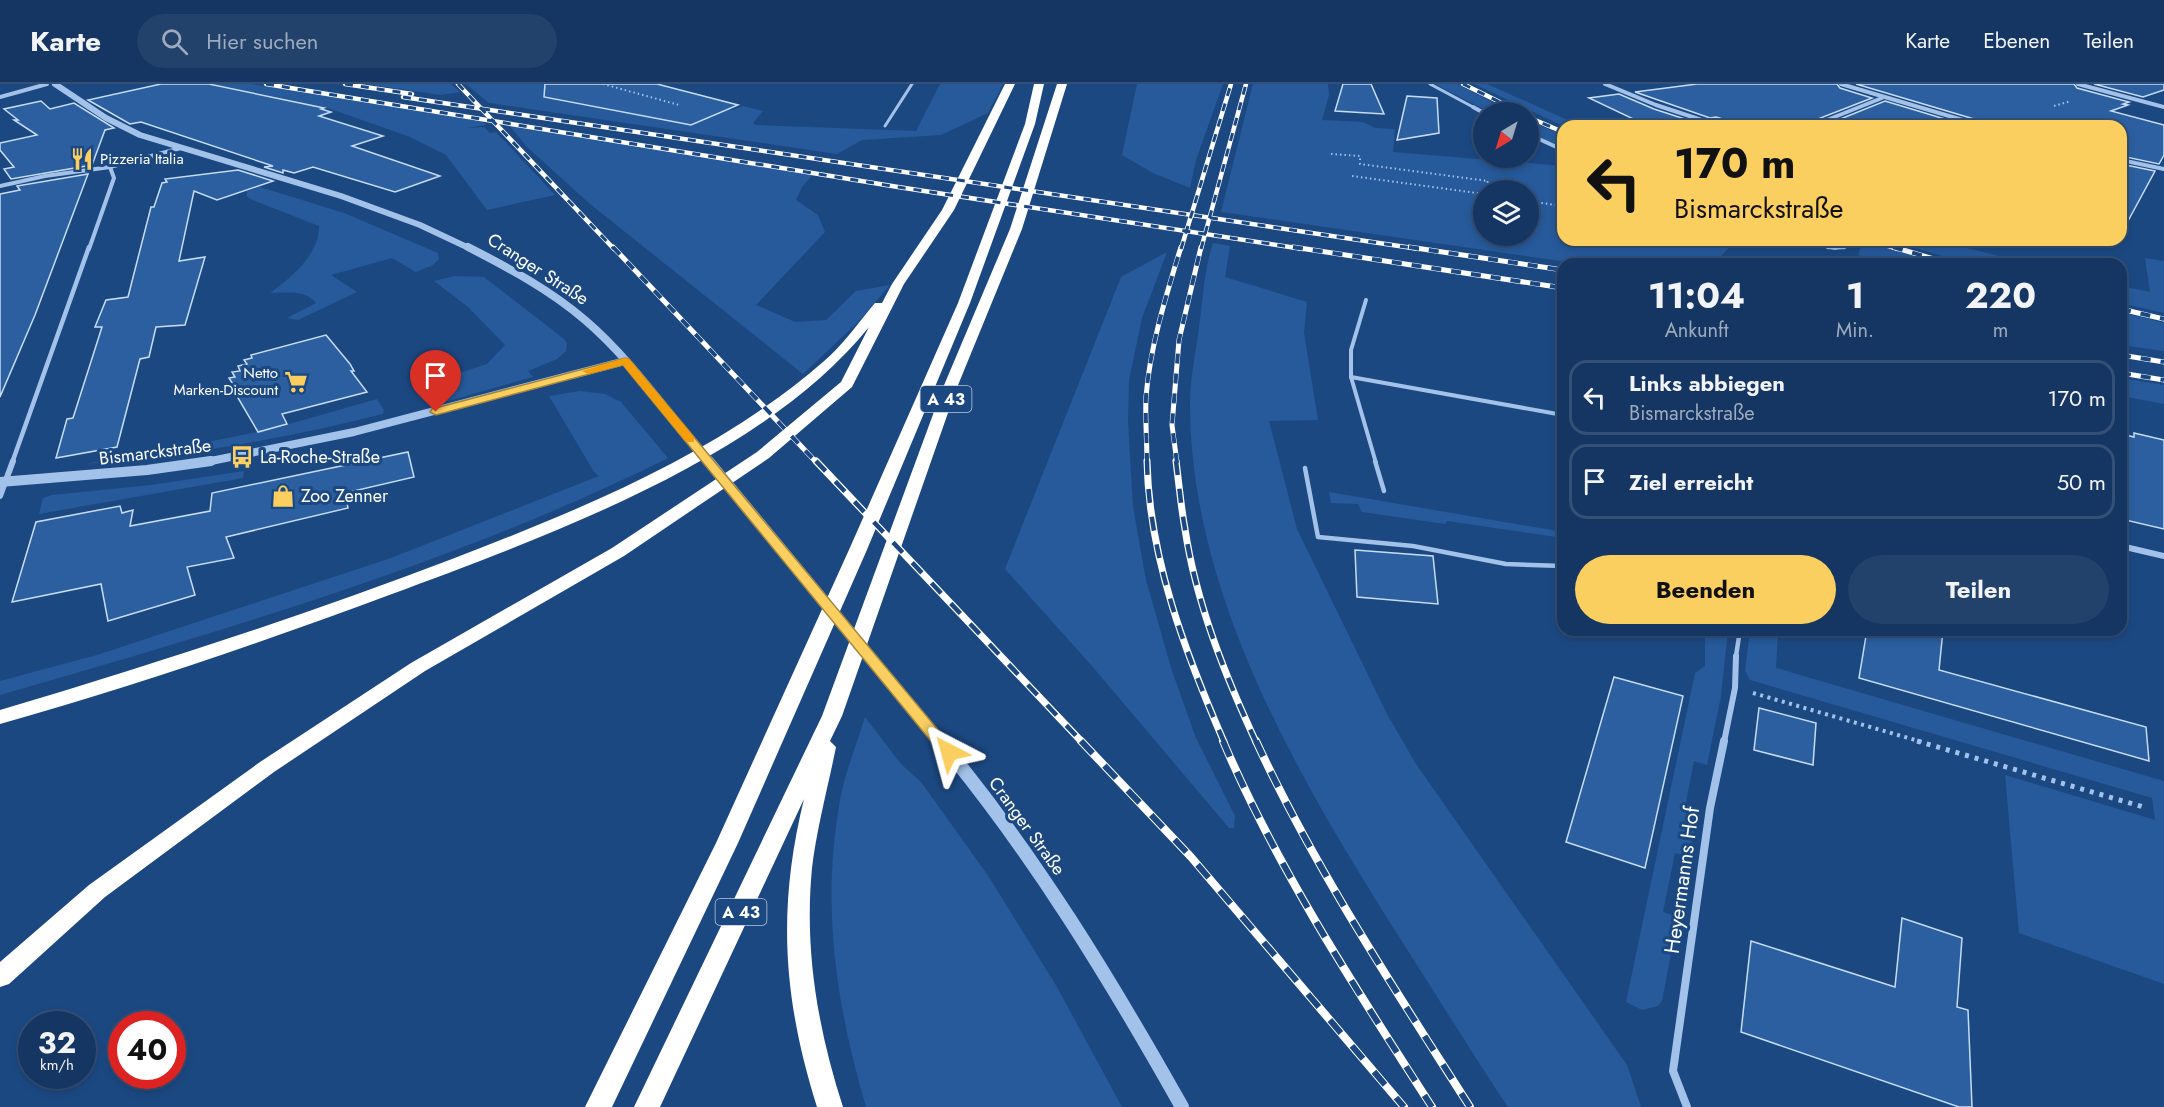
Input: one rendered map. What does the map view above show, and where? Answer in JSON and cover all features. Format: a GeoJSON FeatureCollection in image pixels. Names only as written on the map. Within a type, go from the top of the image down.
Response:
{"type":"FeatureCollection","features":[{"type":"Feature","properties":{"kind":"highway"},"geometry":{"type":"LineString","coordinates":[[0,717],[136,677],[358,602],[562,521],[654,478],[739,430],[830,363],[898,284],[948,210],[1010,84]]}},
{"type":"Feature","properties":{"kind":"highway","name":"A 43"},"geometry":{"type":"LineString","coordinates":[[598,1107],[727,843],[858,552],[964,303],[1030,124],[1039,84]]}},
{"type":"Feature","properties":{"kind":"highway","name":"A 43"},"geometry":{"type":"LineString","coordinates":[[647,1107],[832,716],[949,390],[1016,229],[1062,84]]}},
{"type":"Feature","properties":{"kind":"highway"},"geometry":{"type":"LineString","coordinates":[[0,977],[97,891],[267,767],[418,668],[618,552],[763,455],[847,384],[898,284]]}},
{"type":"Feature","properties":{"kind":"highway"},"geometry":{"type":"LineString","coordinates":[[830,1107],[822,1083],[805,1004],[798,933],[801,868],[832,716]]}},
{"type":"Feature","properties":{"kind":"street"},"geometry":{"type":"LineString","coordinates":[[0,95],[47,84]]}},
{"type":"Feature","properties":{"kind":"street","name":"Cranger Straße"},"geometry":{"type":"LineString","coordinates":[[55,84],[124,129],[332,193],[398,215],[443,234],[506,266],[571,309],[596,331],[625,361],[692,441],[993,806],[1059,901],[1122,999],[1182,1107]]}},
{"type":"Feature","properties":{"kind":"street"},"geometry":{"type":"LineString","coordinates":[[1605,84],[1656,105],[1702,120]]}},
{"type":"Feature","properties":{"kind":"street"},"geometry":{"type":"LineString","coordinates":[[1841,84],[1961,120]]}},
{"type":"Feature","properties":{"kind":"street"},"geometry":{"type":"LineString","coordinates":[[2078,84],[2164,108]]}},
{"type":"Feature","properties":{"kind":"street"},"geometry":{"type":"LineString","coordinates":[[1827,120],[1882,98]]}},
{"type":"Feature","properties":{"kind":"street"},"geometry":{"type":"LineString","coordinates":[[1539,140],[1557,147]]}},
{"type":"Feature","properties":{"kind":"street"},"geometry":{"type":"LineString","coordinates":[[0,186],[45,176],[110,167],[181,148]]}},
{"type":"Feature","properties":{"kind":"street"},"geometry":{"type":"LineString","coordinates":[[2127,161],[2164,169]]}},
{"type":"Feature","properties":{"kind":"street"},"geometry":{"type":"LineString","coordinates":[[0,496],[2,482],[114,178],[110,167]]}},
{"type":"Feature","properties":{"kind":"street"},"geometry":{"type":"LineString","coordinates":[[1822,246],[1843,249],[1850,246]]}},
{"type":"Feature","properties":{"kind":"street","name":"Bismarckstraße"},"geometry":{"type":"LineString","coordinates":[[2,482],[141,472],[285,449],[347,435],[625,361]]}},
{"type":"Feature","properties":{"kind":"street"},"geometry":{"type":"LineString","coordinates":[[2127,547],[2164,556]]}},
{"type":"Feature","properties":{"kind":"street","name":"Heyermanns Hof"},"geometry":{"type":"LineString","coordinates":[[1686,1107],[1673,1071],[1710,808],[1735,688],[1736,656]]}},
{"type":"Feature","properties":{"kind":"lane"},"geometry":{"type":"LineString","coordinates":[[885,126],[912,84]]}},
{"type":"Feature","properties":{"kind":"lane"},"geometry":{"type":"LineString","coordinates":[[1430,84],[1473,107]]}},
{"type":"Feature","properties":{"kind":"lane"},"geometry":{"type":"LineString","coordinates":[[1366,300],[1351,350],[1351,377],[1384,491]]}},
{"type":"Feature","properties":{"kind":"lane"},"geometry":{"type":"LineString","coordinates":[[1351,377],[1557,414]]}},
{"type":"Feature","properties":{"kind":"lane"},"geometry":{"type":"LineString","coordinates":[[1305,468],[1318,537],[1413,546],[1506,564],[1557,566]]}},
{"type":"Feature","properties":{"kind":"lane"},"geometry":{"type":"LineString","coordinates":[[1736,656],[1739,636]]}},
{"type":"Feature","properties":{"kind":"path"},"geometry":{"type":"LineString","coordinates":[[603,84],[679,105]]}},
{"type":"Feature","properties":{"kind":"path"},"geometry":{"type":"LineString","coordinates":[[1331,154],[1360,156],[1360,164],[1488,180]]}},
{"type":"Feature","properties":{"kind":"path"},"geometry":{"type":"LineString","coordinates":[[1352,176],[1473,191]]}},
{"type":"Feature","properties":{"kind":"path"},"geometry":{"type":"LineString","coordinates":[[1539,203],[1557,205]]}},
{"type":"Feature","properties":{"kind":"path"},"geometry":{"type":"LineString","coordinates":[[1735,688],[2146,808]]}},
{"type":"Feature","properties":{"kind":"shaded area"},"geometry":{"type":"Polygon","coordinates":[[[213,84],[251,84],[482,121],[486,125],[466,128],[484,127],[490,133],[496,132],[555,195],[487,210],[446,155],[410,137],[325,107],[213,84]]]}},
{"type":"Feature","properties":{"kind":"shaded area"},"geometry":{"type":"Polygon","coordinates":[[[366,84],[451,84],[460,92],[441,95],[366,84]]]}},
{"type":"Feature","properties":{"kind":"shaded area"},"geometry":{"type":"Polygon","coordinates":[[[466,84],[631,84],[732,110],[743,106],[763,111],[753,123],[756,125],[916,131],[940,84],[1003,84],[988,113],[941,135],[862,140],[837,154],[489,103],[466,84]]]}},
{"type":"Feature","properties":{"kind":"shaded area"},"geometry":{"type":"Polygon","coordinates":[[[1137,84],[1223,84],[1196,160],[1190,188],[1153,173],[1122,155],[1137,84]]]}},
{"type":"Feature","properties":{"kind":"shaded area"},"geometry":{"type":"Polygon","coordinates":[[[1253,84],[1328,84],[1329,95],[1322,120],[1363,122],[1375,128],[1395,129],[1393,152],[1473,159],[1473,168],[1539,168],[1539,164],[1557,166],[1557,246],[1730,246],[1720,258],[1557,258],[1557,261],[1221,212],[1253,84]]]}},
{"type":"Feature","properties":{"kind":"shaded area"},"geometry":{"type":"Polygon","coordinates":[[[1435,84],[1457,84],[1492,102],[1473,104],[1435,84]]]}},
{"type":"Feature","properties":{"kind":"shaded area"},"geometry":{"type":"Polygon","coordinates":[[[1474,84],[1487,84],[1527,102],[1512,102],[1474,84]]]}},
{"type":"Feature","properties":{"kind":"shaded area"},"geometry":{"type":"Polygon","coordinates":[[[1539,107],[1568,120],[1557,120],[1557,123],[1539,115],[1539,107]]]}},
{"type":"Feature","properties":{"kind":"shaded area"},"geometry":{"type":"Polygon","coordinates":[[[509,125],[815,172],[802,187],[796,200],[818,215],[825,232],[756,305],[795,322],[826,320],[856,291],[890,285],[857,323],[803,374],[590,204],[527,147],[509,125]]]}},
{"type":"Feature","properties":{"kind":"shaded area"},"geometry":{"type":"Polygon","coordinates":[[[1539,125],[1557,133],[1557,145],[1539,137],[1539,125]]]}},
{"type":"Feature","properties":{"kind":"shaded area"},"geometry":{"type":"Polygon","coordinates":[[[260,187],[344,213],[438,253],[439,259],[433,265],[416,272],[392,258],[331,275],[357,292],[298,320],[287,318],[316,303],[301,294],[270,293],[295,273],[309,256],[318,237],[319,226],[247,196],[247,191],[260,187]]]}},
{"type":"Feature","properties":{"kind":"shaded area"},"geometry":{"type":"Polygon","coordinates":[[[1213,243],[1230,246],[1225,277],[1307,302],[1304,333],[1318,420],[1269,421],[1297,529],[1387,714],[1416,764],[1627,1065],[1641,1107],[1508,1107],[1365,882],[1291,753],[1259,686],[1231,617],[1209,547],[1195,475],[1190,403],[1191,384],[1206,274],[1213,243]]]}},
{"type":"Feature","properties":{"kind":"shaded area"},"geometry":{"type":"Polygon","coordinates":[[[1861,246],[1880,246],[1921,258],[1868,258],[1858,255],[1861,246]]]}},
{"type":"Feature","properties":{"kind":"shaded area"},"geometry":{"type":"Polygon","coordinates":[[[1908,246],[1960,246],[2006,258],[1950,258],[1908,246]]]}},
{"type":"Feature","properties":{"kind":"shaded area"},"geometry":{"type":"Polygon","coordinates":[[[1167,252],[1142,318],[1129,380],[1128,422],[1133,507],[1146,580],[1172,671],[1196,738],[1235,816],[1234,828],[1229,828],[1092,666],[1005,569],[1121,277],[1167,252]]]}},
{"type":"Feature","properties":{"kind":"shaded area"},"geometry":{"type":"Polygon","coordinates":[[[2145,258],[2164,261],[2164,313],[2127,304],[2127,287],[2150,292],[2145,258]]]}},
{"type":"Feature","properties":{"kind":"shaded area"},"geometry":{"type":"Polygon","coordinates":[[[455,276],[484,277],[564,339],[567,343],[566,351],[557,359],[528,371],[533,377],[441,403],[428,399],[419,386],[487,364],[505,345],[468,307],[434,281],[455,276]]]}},
{"type":"Feature","properties":{"kind":"shaded area"},"geometry":{"type":"Polygon","coordinates":[[[2127,314],[2164,323],[2164,351],[2127,346],[2127,314]]]}},
{"type":"Feature","properties":{"kind":"shaded area"},"geometry":{"type":"Polygon","coordinates":[[[2127,379],[2164,385],[2164,404],[2127,397],[2127,379]]]}},
{"type":"Feature","properties":{"kind":"shaded area"},"geometry":{"type":"Polygon","coordinates":[[[580,391],[605,394],[621,402],[668,458],[587,496],[506,530],[339,592],[0,695],[0,681],[97,655],[391,558],[599,476],[594,472],[549,396],[580,391]]]}},
{"type":"Feature","properties":{"kind":"shaded area"},"geometry":{"type":"Polygon","coordinates":[[[377,399],[384,410],[383,414],[346,423],[272,439],[197,451],[84,464],[272,429],[377,399]]]}},
{"type":"Feature","properties":{"kind":"shaded area"},"geometry":{"type":"Polygon","coordinates":[[[244,471],[243,478],[39,514],[43,498],[52,495],[151,485],[244,471]]]}},
{"type":"Feature","properties":{"kind":"shaded area"},"geometry":{"type":"Polygon","coordinates":[[[1329,492],[1557,531],[1557,537],[1447,521],[1445,524],[1362,512],[1358,504],[1331,503],[1329,492]]]}},
{"type":"Feature","properties":{"kind":"shaded area"},"geometry":{"type":"Polygon","coordinates":[[[1705,636],[1727,636],[1721,696],[1707,765],[1694,761],[1684,812],[1697,816],[1689,857],[1675,853],[1663,912],[1678,917],[1662,1001],[1658,1006],[1642,1010],[1626,1002],[1695,673],[1705,666],[1705,636]]]}},
{"type":"Feature","properties":{"kind":"shaded area"},"geometry":{"type":"Polygon","coordinates":[[[1749,636],[1778,636],[1776,668],[2164,781],[2164,984],[2019,933],[2005,775],[2155,820],[2152,798],[1750,680],[1745,671],[1749,636]]]}},
{"type":"Feature","properties":{"kind":"shaded area"},"geometry":{"type":"Polygon","coordinates":[[[865,717],[901,764],[921,782],[987,874],[1057,987],[1122,1107],[866,1107],[855,1069],[840,993],[832,917],[834,840],[840,800],[865,717]]]}},
{"type":"Feature","properties":{"kind":"building"},"geometry":{"type":"Polygon","coordinates":[[[161,84],[209,84],[324,108],[321,109],[331,112],[319,116],[383,136],[352,146],[440,176],[395,192],[313,167],[294,173],[283,170],[283,173],[264,167],[273,166],[141,122],[130,124],[88,100],[161,84]]]}},
{"type":"Feature","properties":{"kind":"building"},"geometry":{"type":"Polygon","coordinates":[[[545,84],[657,84],[738,105],[691,125],[544,97],[545,84]]]}},
{"type":"Feature","properties":{"kind":"building"},"geometry":{"type":"Polygon","coordinates":[[[1343,84],[1371,84],[1384,114],[1335,111],[1343,84]]]}},
{"type":"Feature","properties":{"kind":"building"},"geometry":{"type":"Polygon","coordinates":[[[1697,84],[1837,84],[1840,88],[1872,98],[1815,120],[1726,120],[1710,118],[1635,92],[1697,84]]]}},
{"type":"Feature","properties":{"kind":"building"},"geometry":{"type":"Polygon","coordinates":[[[1856,84],[2074,84],[2077,88],[2129,102],[2123,104],[2128,105],[2111,111],[2164,125],[2164,155],[2159,164],[2127,157],[2127,120],[1977,120],[1856,84]]]}},
{"type":"Feature","properties":{"kind":"building"},"geometry":{"type":"Polygon","coordinates":[[[2094,84],[2164,84],[2164,90],[2143,97],[2094,84]]]}},
{"type":"Feature","properties":{"kind":"building"},"geometry":{"type":"Polygon","coordinates":[[[1619,94],[1688,120],[1635,120],[1589,98],[1619,94]]]}},
{"type":"Feature","properties":{"kind":"building"},"geometry":{"type":"Polygon","coordinates":[[[1407,96],[1437,98],[1439,133],[1397,140],[1407,96]]]}},
{"type":"Feature","properties":{"kind":"building"},"geometry":{"type":"Polygon","coordinates":[[[41,101],[50,109],[74,103],[114,128],[105,130],[92,165],[11,179],[4,169],[14,167],[0,150],[0,143],[37,135],[14,120],[18,120],[4,109],[41,101]]]}},
{"type":"Feature","properties":{"kind":"building"},"geometry":{"type":"Polygon","coordinates":[[[1885,101],[1948,120],[1838,120],[1885,101]]]}},
{"type":"Feature","properties":{"kind":"building"},"geometry":{"type":"Polygon","coordinates":[[[2127,165],[2155,171],[2127,223],[2127,165]]]}},
{"type":"Feature","properties":{"kind":"building"},"geometry":{"type":"Polygon","coordinates":[[[238,170],[273,181],[217,200],[194,191],[179,261],[205,257],[185,325],[156,327],[149,357],[140,359],[117,447],[56,458],[67,419],[73,418],[102,327],[95,327],[106,300],[128,297],[151,207],[154,207],[162,183],[167,182],[165,179],[238,170]]]}},
{"type":"Feature","properties":{"kind":"building"},"geometry":{"type":"Polygon","coordinates":[[[88,174],[35,315],[0,397],[0,194],[20,190],[17,186],[88,174]]]}},
{"type":"Feature","properties":{"kind":"building","name":"Netto Marken-Discount"},"geometry":{"type":"Polygon","coordinates":[[[326,335],[350,364],[354,371],[351,371],[367,392],[282,414],[287,424],[258,432],[231,386],[234,386],[229,378],[235,377],[232,372],[240,371],[238,366],[247,364],[244,360],[252,358],[251,355],[326,335]]]}},
{"type":"Feature","properties":{"kind":"building"},"geometry":{"type":"Polygon","coordinates":[[[2134,433],[2164,440],[2164,529],[2127,520],[2127,435],[2134,437],[2134,433]]]}},
{"type":"Feature","properties":{"kind":"building"},"geometry":{"type":"Polygon","coordinates":[[[408,452],[414,477],[345,493],[348,508],[226,537],[234,558],[187,567],[195,595],[108,621],[101,584],[12,602],[36,522],[120,506],[122,513],[133,510],[130,526],[210,511],[212,493],[408,452]]]}},
{"type":"Feature","properties":{"kind":"building"},"geometry":{"type":"Polygon","coordinates":[[[1355,550],[1433,556],[1438,604],[1357,597],[1355,550]]]}},
{"type":"Feature","properties":{"kind":"building"},"geometry":{"type":"Polygon","coordinates":[[[1866,636],[1942,636],[1939,670],[2146,727],[2149,761],[1859,678],[1866,636]]]}},
{"type":"Feature","properties":{"kind":"building"},"geometry":{"type":"Polygon","coordinates":[[[1614,677],[1683,696],[1645,868],[1566,842],[1614,677]]]}},
{"type":"Feature","properties":{"kind":"building"},"geometry":{"type":"Polygon","coordinates":[[[1759,708],[1816,723],[1813,765],[1754,750],[1759,708]]]}},
{"type":"Feature","properties":{"kind":"building"},"geometry":{"type":"Polygon","coordinates":[[[1902,918],[1962,938],[1957,1007],[1968,1010],[1972,1107],[1959,1107],[1741,1032],[1751,941],[1895,987],[1902,918]]]}},
{"type":"Feature","properties":{"kind":"railway"},"geometry":{"type":"LineString","coordinates":[[266,84],[493,121]]}},
{"type":"Feature","properties":{"kind":"railway"},"geometry":{"type":"LineString","coordinates":[[345,84],[412,94]]}},
{"type":"Feature","properties":{"kind":"railway"},"geometry":{"type":"LineString","coordinates":[[458,84],[481,109]]}},
{"type":"Feature","properties":{"kind":"railway"},"geometry":{"type":"LineString","coordinates":[[1191,215],[1231,84]]}},
{"type":"Feature","properties":{"kind":"railway"},"geometry":{"type":"LineString","coordinates":[[1210,218],[1246,84]]}},
{"type":"Feature","properties":{"kind":"railway"},"geometry":{"type":"LineString","coordinates":[[1463,84],[1500,102]]}},
{"type":"Feature","properties":{"kind":"railway"},"geometry":{"type":"LineString","coordinates":[[403,97],[481,109]]}},
{"type":"Feature","properties":{"kind":"railway"},"geometry":{"type":"LineString","coordinates":[[481,109],[1191,215]]}},
{"type":"Feature","properties":{"kind":"railway"},"geometry":{"type":"LineString","coordinates":[[481,109],[493,121]]}},
{"type":"Feature","properties":{"kind":"railway"},"geometry":{"type":"LineString","coordinates":[[493,121],[1186,231]]}},
{"type":"Feature","properties":{"kind":"railway"},"geometry":{"type":"LineString","coordinates":[[493,121],[614,249]]}},
{"type":"Feature","properties":{"kind":"railway"},"geometry":{"type":"LineString","coordinates":[[1539,122],[1557,129]]}},
{"type":"Feature","properties":{"kind":"railway"},"geometry":{"type":"LineString","coordinates":[[1186,231],[1191,215]]}},
{"type":"Feature","properties":{"kind":"railway"},"geometry":{"type":"LineString","coordinates":[[1191,215],[1210,218]]}},
{"type":"Feature","properties":{"kind":"railway"},"geometry":{"type":"LineString","coordinates":[[1205,234],[1210,218]]}},
{"type":"Feature","properties":{"kind":"railway"},"geometry":{"type":"LineString","coordinates":[[1210,218],[1419,249]]}},
{"type":"Feature","properties":{"kind":"railway"},"geometry":{"type":"LineString","coordinates":[[1181,249],[1186,231]]}},
{"type":"Feature","properties":{"kind":"railway"},"geometry":{"type":"LineString","coordinates":[[1186,231],[1205,234]]}},
{"type":"Feature","properties":{"kind":"railway"},"geometry":{"type":"LineString","coordinates":[[1201,249],[1205,234]]}},
{"type":"Feature","properties":{"kind":"railway"},"geometry":{"type":"LineString","coordinates":[[1205,234],[1303,249]]}},
{"type":"Feature","properties":{"kind":"railway"},"geometry":{"type":"LineString","coordinates":[[1888,246],[1898,249]]}},
{"type":"Feature","properties":{"kind":"railway"},"geometry":{"type":"LineString","coordinates":[[613,247],[817,463]]}},
{"type":"Feature","properties":{"kind":"railway"},"geometry":{"type":"LineString","coordinates":[[1147,463],[1148,378],[1159,321],[1181,247]]}},
{"type":"Feature","properties":{"kind":"railway"},"geometry":{"type":"LineString","coordinates":[[1177,463],[1172,425],[1179,340],[1201,247]]}},
{"type":"Feature","properties":{"kind":"railway"},"geometry":{"type":"LineString","coordinates":[[1293,247],[1557,287]]}},
{"type":"Feature","properties":{"kind":"railway"},"geometry":{"type":"LineString","coordinates":[[1409,247],[1557,269]]}},
{"type":"Feature","properties":{"kind":"railway"},"geometry":{"type":"LineString","coordinates":[[1893,247],[1931,258]]}},
{"type":"Feature","properties":{"kind":"railway"},"geometry":{"type":"LineString","coordinates":[[2127,310],[2164,319]]}},
{"type":"Feature","properties":{"kind":"railway"},"geometry":{"type":"LineString","coordinates":[[2127,356],[2164,362]]}},
{"type":"Feature","properties":{"kind":"railway"},"geometry":{"type":"LineString","coordinates":[[2127,374],[2164,380]]}},
{"type":"Feature","properties":{"kind":"railway"},"geometry":{"type":"LineString","coordinates":[[816,461],[1082,742]]}},
{"type":"Feature","properties":{"kind":"railway"},"geometry":{"type":"LineString","coordinates":[[1147,461],[1149,498],[1162,570],[1183,640],[1224,742]]}},
{"type":"Feature","properties":{"kind":"railway"},"geometry":{"type":"LineString","coordinates":[[1176,461],[1196,584],[1223,665],[1256,742]]}},
{"type":"Feature","properties":{"kind":"railway"},"geometry":{"type":"LineString","coordinates":[[1081,741],[1191,857],[1404,1107]]}},
{"type":"Feature","properties":{"kind":"railway"},"geometry":{"type":"LineString","coordinates":[[1223,741],[1268,836],[1293,882],[1347,973],[1432,1107]]}},
{"type":"Feature","properties":{"kind":"railway"},"geometry":{"type":"LineString","coordinates":[[1256,741],[1279,789],[1330,882],[1384,973],[1470,1107]]}},
{"type":"Feature","properties":{"kind":"slow traffic"},"geometry":{"type":"LineString","coordinates":[[588,371],[625,361],[690,439]]}},
{"type":"Feature","properties":{"kind":"place","name":"Pizzeria Italia"},"geometry":{"type":"Point","coordinates":[82,159]}},
{"type":"Feature","properties":{"kind":"place","name":"Netto Marken-Discount"},"geometry":{"type":"Point","coordinates":[296,382]}},
{"type":"Feature","properties":{"kind":"place","name":"La-Roche-Straße"},"geometry":{"type":"Point","coordinates":[242,457]}},
{"type":"Feature","properties":{"kind":"place","name":"Zoo Zenner"},"geometry":{"type":"Point","coordinates":[283,496]}},
{"type":"Feature","properties":{"kind":"route"},"geometry":{"type":"LineString","coordinates":[[436,412],[625,361],[949,752]]}}]}
